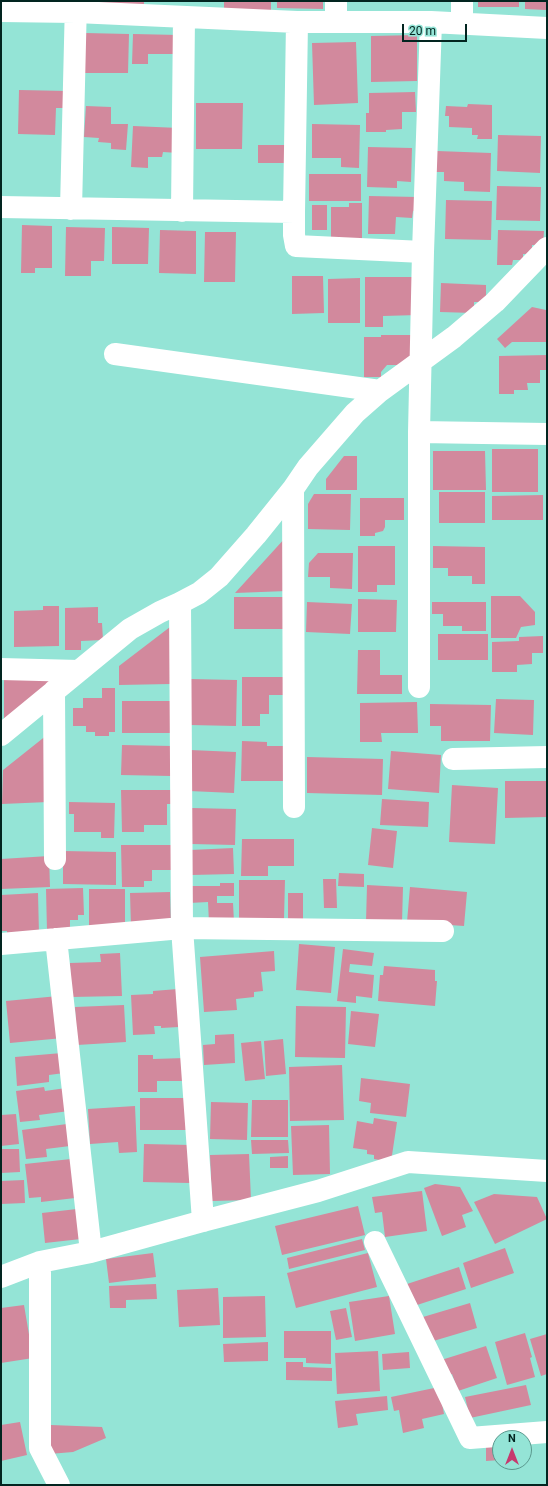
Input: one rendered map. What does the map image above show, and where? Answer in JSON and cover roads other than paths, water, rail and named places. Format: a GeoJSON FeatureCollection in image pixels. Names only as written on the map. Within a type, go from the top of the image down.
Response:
{"type":"FeatureCollection","features":[{"type":"Feature","properties":{"kind":"street"},"geometry":{"type":"LineString","coordinates":[[462,1],[462,24]]}},
{"type":"Feature","properties":{"kind":"street"},"geometry":{"type":"LineString","coordinates":[[1,11],[76,6],[184,17],[206,9],[297,22],[336,11],[431,22],[547,28]]}},
{"type":"Feature","properties":{"kind":"street"},"geometry":{"type":"LineString","coordinates":[[71,208],[76,6]]}},
{"type":"Feature","properties":{"kind":"street"},"geometry":{"type":"LineString","coordinates":[[182,211],[184,17]]}},
{"type":"Feature","properties":{"kind":"street"},"geometry":{"type":"LineString","coordinates":[[297,22],[294,212],[294,235],[296,246],[423,252]]}},
{"type":"Feature","properties":{"kind":"street"},"geometry":{"type":"LineString","coordinates":[[419,687],[419,432],[423,252],[431,22]]}},
{"type":"Feature","properties":{"kind":"street"},"geometry":{"type":"LineString","coordinates":[[1,208],[294,212]]}},
{"type":"Feature","properties":{"kind":"street"},"geometry":{"type":"LineString","coordinates":[[1,735],[130,630],[160,612],[199,593],[219,577],[256,535],[293,489],[308,467],[355,413],[380,391],[454,337],[495,302],[547,248]]}},
{"type":"Feature","properties":{"kind":"street"},"geometry":{"type":"LineString","coordinates":[[115,354],[380,391]]}},
{"type":"Feature","properties":{"kind":"street"},"geometry":{"type":"LineString","coordinates":[[419,432],[547,434]]}},
{"type":"Feature","properties":{"kind":"street"},"geometry":{"type":"LineString","coordinates":[[293,489],[294,807]]}},
{"type":"Feature","properties":{"kind":"street"},"geometry":{"type":"LineString","coordinates":[[180,603],[182,928],[203,1221]]}},
{"type":"Feature","properties":{"kind":"street"},"geometry":{"type":"LineString","coordinates":[[1,669],[79,671]]}},
{"type":"Feature","properties":{"kind":"street"},"geometry":{"type":"LineString","coordinates":[[54,692],[55,859]]}},
{"type":"Feature","properties":{"kind":"street"},"geometry":{"type":"LineString","coordinates":[[453,759],[547,757]]}},
{"type":"Feature","properties":{"kind":"street"},"geometry":{"type":"LineString","coordinates":[[1,944],[182,928],[443,931]]}},
{"type":"Feature","properties":{"kind":"street"},"geometry":{"type":"LineString","coordinates":[[56,939],[91,1252]]}},
{"type":"Feature","properties":{"kind":"street"},"geometry":{"type":"LineString","coordinates":[[1,1278],[40,1262],[91,1252],[318,1191],[408,1162],[547,1171]]}},
{"type":"Feature","properties":{"kind":"street"},"geometry":{"type":"LineString","coordinates":[[375,1242],[470,1438],[547,1432]]}},
{"type":"Feature","properties":{"kind":"street"},"geometry":{"type":"LineString","coordinates":[[40,1262],[40,1448],[50,1480]]}}]}
